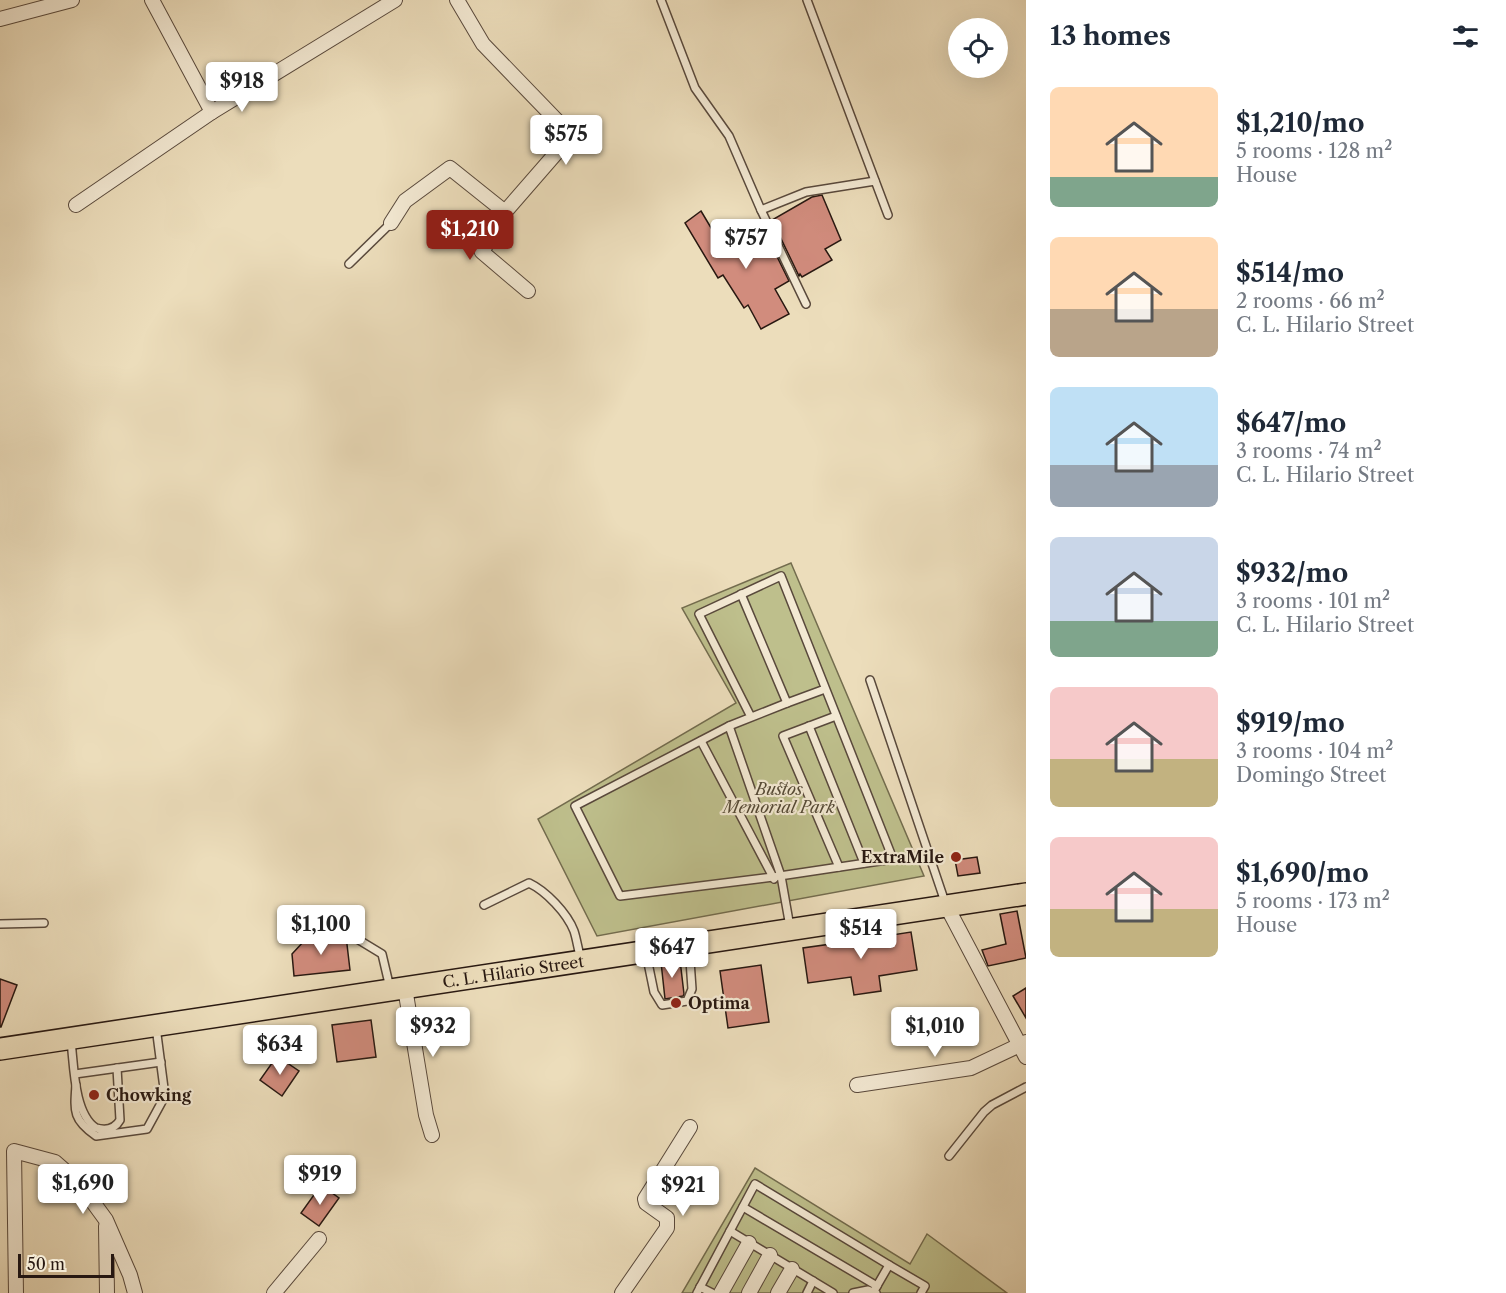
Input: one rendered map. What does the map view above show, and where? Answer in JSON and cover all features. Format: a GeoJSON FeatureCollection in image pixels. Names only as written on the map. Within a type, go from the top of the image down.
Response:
{"type":"FeatureCollection","features":[{"type":"Feature","properties":{"kind":"main road","name":"C. L. Hilario Street"},"geometry":{"type":"LineString","coordinates":[[0,1049],[1026,894]]}},
{"type":"Feature","properties":{"kind":"street"},"geometry":{"type":"LineString","coordinates":[[0,19],[72,0]]}},
{"type":"Feature","properties":{"kind":"street"},"geometry":{"type":"LineString","coordinates":[[152,0],[212,112]]}},
{"type":"Feature","properties":{"kind":"street"},"geometry":{"type":"LineString","coordinates":[[76,205],[212,112],[395,0]]}},
{"type":"Feature","properties":{"kind":"street"},"geometry":{"type":"LineString","coordinates":[[457,0],[483,44],[566,130],[558,151],[505,212],[482,252],[528,291]]}},
{"type":"Feature","properties":{"kind":"street"},"geometry":{"type":"LineString","coordinates":[[391,224],[405,201],[450,168],[505,212]]}},
{"type":"Feature","properties":{"kind":"street"},"geometry":{"type":"LineString","coordinates":[[857,1085],[971,1068],[1024,1048],[946,905]]}},
{"type":"Feature","properties":{"kind":"street"},"geometry":{"type":"LineString","coordinates":[[398,989],[432,1135]]}},
{"type":"Feature","properties":{"kind":"street"},"geometry":{"type":"LineString","coordinates":[[622,1293],[667,1228],[667,1218],[646,1203],[645,1199],[690,1127]]}},
{"type":"Feature","properties":{"kind":"street"},"geometry":{"type":"LineString","coordinates":[[16,1293],[14,1151],[54,1162],[79,1183],[106,1220],[130,1275],[135,1293]]}},
{"type":"Feature","properties":{"kind":"street"},"geometry":{"type":"LineString","coordinates":[[106,1220],[107,1293]]}},
{"type":"Feature","properties":{"kind":"street"},"geometry":{"type":"LineString","coordinates":[[274,1293],[319,1239]]}},
{"type":"Feature","properties":{"kind":"street"},"geometry":{"type":"LineString","coordinates":[[721,1293],[749,1243]]}},
{"type":"Feature","properties":{"kind":"street"},"geometry":{"type":"LineString","coordinates":[[749,1293],[770,1255]]}},
{"type":"Feature","properties":{"kind":"street"},"geometry":{"type":"LineString","coordinates":[[778,1293],[792,1269]]}},
{"type":"Feature","properties":{"kind":"lane"},"geometry":{"type":"LineString","coordinates":[[661,0],[695,88],[729,136],[806,304]]}},
{"type":"Feature","properties":{"kind":"lane"},"geometry":{"type":"LineString","coordinates":[[807,0],[888,215]]}},
{"type":"Feature","properties":{"kind":"lane"},"geometry":{"type":"LineString","coordinates":[[761,210],[807,192],[875,181]]}},
{"type":"Feature","properties":{"kind":"lane"},"geometry":{"type":"LineString","coordinates":[[349,264],[391,224]]}},
{"type":"Feature","properties":{"kind":"lane"},"geometry":{"type":"LineString","coordinates":[[751,717],[699,614],[781,576],[893,859],[777,877],[620,896],[575,806],[729,726],[825,689]]}},
{"type":"Feature","properties":{"kind":"lane"},"geometry":{"type":"LineString","coordinates":[[741,594],[787,703]]}},
{"type":"Feature","properties":{"kind":"lane"},"geometry":{"type":"LineString","coordinates":[[870,680],[946,905]]}},
{"type":"Feature","properties":{"kind":"lane"},"geometry":{"type":"LineString","coordinates":[[836,716],[783,736],[839,867]]}},
{"type":"Feature","properties":{"kind":"lane"},"geometry":{"type":"LineString","coordinates":[[729,726],[783,892],[790,928]]}},
{"type":"Feature","properties":{"kind":"lane"},"geometry":{"type":"LineString","coordinates":[[809,726],[864,863]]}},
{"type":"Feature","properties":{"kind":"lane"},"geometry":{"type":"LineString","coordinates":[[701,741],[777,877]]}},
{"type":"Feature","properties":{"kind":"lane"},"geometry":{"type":"LineString","coordinates":[[484,905],[529,883],[542,889],[573,929],[581,962]]}},
{"type":"Feature","properties":{"kind":"lane"},"geometry":{"type":"LineString","coordinates":[[0,924],[44,923]]}},
{"type":"Feature","properties":{"kind":"lane"},"geometry":{"type":"LineString","coordinates":[[354,937],[382,954],[398,989]]}},
{"type":"Feature","properties":{"kind":"lane"},"geometry":{"type":"LineString","coordinates":[[646,951],[654,992],[662,1005],[687,1001],[692,989],[689,945]]}},
{"type":"Feature","properties":{"kind":"lane"},"geometry":{"type":"LineString","coordinates":[[76,1085],[74,1105],[76,1119],[96,1136],[147,1129],[165,1096],[156,1024]]}},
{"type":"Feature","properties":{"kind":"lane"},"geometry":{"type":"LineString","coordinates":[[71,1038],[76,1085],[84,1116],[96,1128],[112,1129],[117,1126],[121,1113],[117,1068]]}},
{"type":"Feature","properties":{"kind":"lane"},"geometry":{"type":"LineString","coordinates":[[75,1074],[161,1062]]}},
{"type":"Feature","properties":{"kind":"lane"},"geometry":{"type":"LineString","coordinates":[[949,1156],[984,1112],[992,1105],[1026,1087]]}},
{"type":"Feature","properties":{"kind":"lane"},"geometry":{"type":"LineString","coordinates":[[712,1293],[698,1290],[755,1184],[925,1286],[921,1293]]}},
{"type":"Feature","properties":{"kind":"lane"},"geometry":{"type":"LineString","coordinates":[[743,1207],[876,1290]]}},
{"type":"Feature","properties":{"kind":"lane"},"geometry":{"type":"LineString","coordinates":[[730,1231],[833,1293]]}},
{"type":"Feature","properties":{"kind":"lane"},"geometry":{"type":"LineString","coordinates":[[876,1290],[889,1265]]}},
{"type":"Feature","properties":{"kind":"lane"},"geometry":{"type":"LineString","coordinates":[[807,1293],[813,1281]]}},
{"type":"Feature","properties":{"kind":"lane"},"geometry":{"type":"LineString","coordinates":[[853,1293],[861,1290],[876,1290]]}},
{"type":"Feature","properties":{"kind":"green space","name":"Bustos Memorial Park"},"geometry":{"type":"Polygon","coordinates":[[[791,563],[924,876],[597,936],[538,819],[736,703],[682,608],[791,563]]]}},
{"type":"Feature","properties":{"kind":"green space"},"geometry":{"type":"Polygon","coordinates":[[[755,1168],[910,1264],[927,1234],[1007,1293],[682,1293],[755,1168]]]}},
{"type":"Feature","properties":{"kind":"building"},"geometry":{"type":"Polygon","coordinates":[[[822,195],[841,240],[825,249],[832,260],[802,277],[800,274],[799,276],[772,220],[812,197],[822,195]]]}},
{"type":"Feature","properties":{"kind":"building"},"geometry":{"type":"Polygon","coordinates":[[[701,211],[726,253],[764,230],[789,281],[775,289],[789,314],[761,329],[748,305],[744,308],[723,275],[718,278],[685,223],[701,211]]]}},
{"type":"Feature","properties":{"kind":"building"},"geometry":{"type":"Polygon","coordinates":[[[977,857],[980,873],[958,876],[955,860],[977,857]]]}},
{"type":"Feature","properties":{"kind":"building"},"geometry":{"type":"Polygon","coordinates":[[[1017,911],[1026,958],[988,966],[982,950],[1006,944],[1000,914],[1017,911]]]}},
{"type":"Feature","properties":{"kind":"building"},"geometry":{"type":"Polygon","coordinates":[[[871,930],[873,938],[911,932],[917,970],[879,976],[881,991],[854,995],[851,977],[808,983],[803,948],[845,942],[844,935],[871,930]]]}},
{"type":"Feature","properties":{"kind":"building"},"geometry":{"type":"Polygon","coordinates":[[[346,936],[350,970],[294,976],[292,954],[305,940],[346,936]]]}},
{"type":"Feature","properties":{"kind":"building"},"geometry":{"type":"Polygon","coordinates":[[[680,960],[684,994],[665,999],[661,962],[680,960]]]}},
{"type":"Feature","properties":{"kind":"building"},"geometry":{"type":"Polygon","coordinates":[[[761,965],[769,1022],[728,1028],[720,971],[761,965]]]}},
{"type":"Feature","properties":{"kind":"building"},"geometry":{"type":"Polygon","coordinates":[[[0,979],[17,985],[1,1027],[0,1027],[0,979]]]}},
{"type":"Feature","properties":{"kind":"building"},"geometry":{"type":"Polygon","coordinates":[[[1026,988],[1026,1018],[1013,996],[1026,988]]]}},
{"type":"Feature","properties":{"kind":"building"},"geometry":{"type":"Polygon","coordinates":[[[371,1020],[376,1057],[337,1062],[332,1025],[371,1020]]]}},
{"type":"Feature","properties":{"kind":"building"},"geometry":{"type":"Polygon","coordinates":[[[277,1056],[299,1071],[282,1096],[260,1080],[277,1056]]]}},
{"type":"Feature","properties":{"kind":"building"},"geometry":{"type":"Polygon","coordinates":[[[672,1173],[696,1189],[684,1207],[661,1191],[672,1173]]]}},
{"type":"Feature","properties":{"kind":"building"},"geometry":{"type":"Polygon","coordinates":[[[321,1185],[339,1198],[319,1226],[301,1213],[321,1185]]]}},
{"type":"Feature","properties":{"kind":"place","name":"ExtraMile"},"geometry":{"type":"Point","coordinates":[956,857]}},
{"type":"Feature","properties":{"kind":"place","name":"Optima"},"geometry":{"type":"Point","coordinates":[676,1003]}},
{"type":"Feature","properties":{"kind":"place","name":"Chowking"},"geometry":{"type":"Point","coordinates":[94,1095]}}]}
